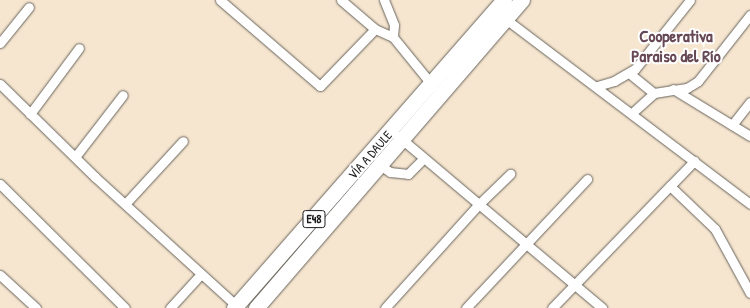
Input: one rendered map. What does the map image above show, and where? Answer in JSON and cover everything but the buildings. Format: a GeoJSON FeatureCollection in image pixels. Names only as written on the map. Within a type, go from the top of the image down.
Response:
{"type":"FeatureCollection","features":[{"type":"Feature","properties":{"kind":"highway","name":"VÍA A DAULE"},"geometry":{"type":"LineString","coordinates":[[256,308],[403,140],[436,89],[502,10],[522,0]]}},
{"type":"Feature","properties":{"kind":"highway","name":"VÍA A DAULE"},"geometry":{"type":"LineString","coordinates":[[237,307],[392,130],[436,89]]}},
{"type":"Feature","properties":{"kind":"street"},"geometry":{"type":"LineString","coordinates":[[220,0],[320,86],[375,29]]}},
{"type":"Feature","properties":{"kind":"street"},"geometry":{"type":"LineString","coordinates":[[341,0],[375,29],[393,36],[436,89]]}},
{"type":"Feature","properties":{"kind":"street"},"geometry":{"type":"LineString","coordinates":[[384,0],[394,25],[393,36]]}},
{"type":"Feature","properties":{"kind":"street"},"geometry":{"type":"LineString","coordinates":[[597,86],[629,73],[690,0]]}},
{"type":"Feature","properties":{"kind":"street"},"geometry":{"type":"LineString","coordinates":[[0,43],[29,6]]}},
{"type":"Feature","properties":{"kind":"street"},"geometry":{"type":"LineString","coordinates":[[502,10],[694,162],[750,204]]}},
{"type":"Feature","properties":{"kind":"street"},"geometry":{"type":"LineString","coordinates":[[632,113],[654,93],[687,88],[698,81],[750,15]]}},
{"type":"Feature","properties":{"kind":"street"},"geometry":{"type":"LineString","coordinates":[[30,114],[79,48]]}},
{"type":"Feature","properties":{"kind":"street"},"geometry":{"type":"LineString","coordinates":[[629,73],[654,93]]}},
{"type":"Feature","properties":{"kind":"street"},"geometry":{"type":"LineString","coordinates":[[0,84],[75,157],[237,307]]}},
{"type":"Feature","properties":{"kind":"street"},"geometry":{"type":"LineString","coordinates":[[673,89],[705,111],[750,136]]}},
{"type":"Feature","properties":{"kind":"street"},"geometry":{"type":"LineString","coordinates":[[75,157],[123,95]]}},
{"type":"Feature","properties":{"kind":"street"},"geometry":{"type":"LineString","coordinates":[[732,125],[750,102]]}},
{"type":"Feature","properties":{"kind":"street"},"geometry":{"type":"LineString","coordinates":[[392,130],[423,159],[602,308]]}},
{"type":"Feature","properties":{"kind":"street"},"geometry":{"type":"LineString","coordinates":[[126,203],[183,140]]}},
{"type":"Feature","properties":{"kind":"street"},"geometry":{"type":"LineString","coordinates":[[380,165],[390,172],[408,174],[423,159]]}},
{"type":"Feature","properties":{"kind":"street"},"geometry":{"type":"LineString","coordinates":[[552,308],[694,162]]}},
{"type":"Feature","properties":{"kind":"street"},"geometry":{"type":"LineString","coordinates":[[385,308],[478,205],[510,174]]}},
{"type":"Feature","properties":{"kind":"street"},"geometry":{"type":"LineString","coordinates":[[466,308],[587,179]]}},
{"type":"Feature","properties":{"kind":"street"},"geometry":{"type":"LineString","coordinates":[[0,184],[125,308]]}},
{"type":"Feature","properties":{"kind":"street"},"geometry":{"type":"LineString","coordinates":[[670,186],[714,229],[750,293]]}},
{"type":"Feature","properties":{"kind":"street"},"geometry":{"type":"LineString","coordinates":[[170,308],[202,274]]}},
{"type":"Feature","properties":{"kind":"street"},"geometry":{"type":"LineString","coordinates":[[0,275],[36,308]]}},
{"type":"Feature","properties":{"kind":"district","name":"Cooperativa Paraiso del Río"},"geometry":{"type":"Point","coordinates":[676,46]}}]}
